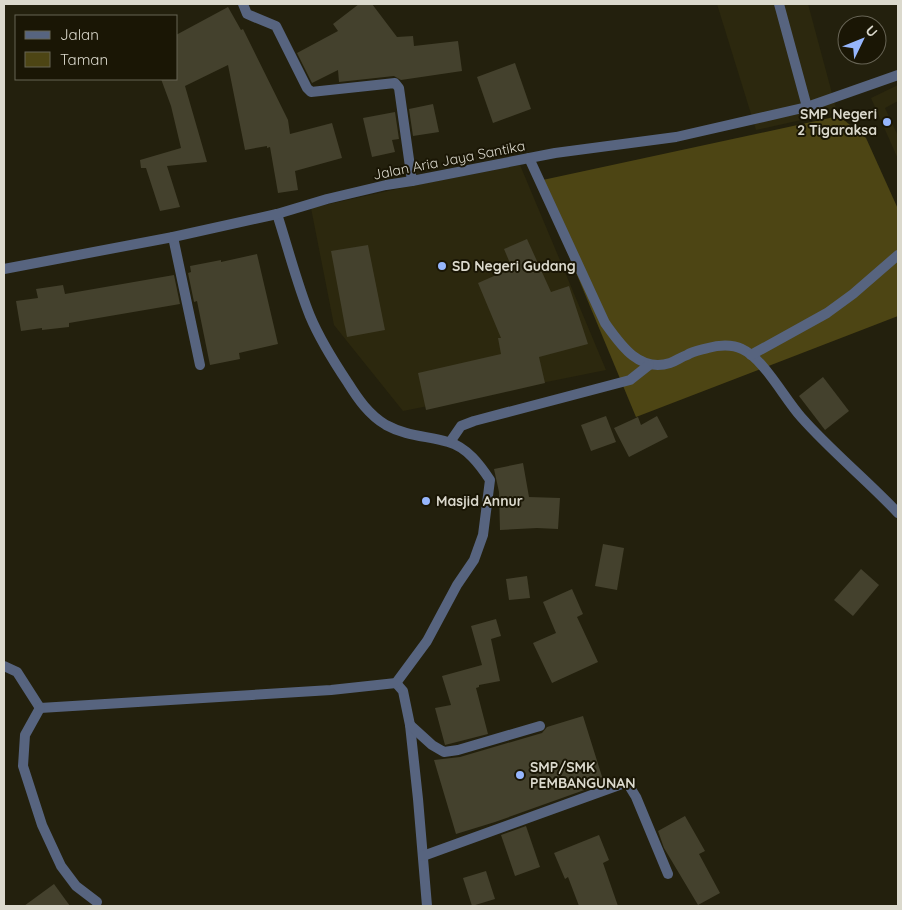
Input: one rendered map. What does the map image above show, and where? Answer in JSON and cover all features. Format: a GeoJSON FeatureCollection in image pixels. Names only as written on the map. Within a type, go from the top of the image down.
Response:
{"type":"FeatureCollection","features":[{"type":"Feature","properties":{"kind":"street"},"geometry":{"type":"LineString","coordinates":[[243,4],[247,14],[276,26],[307,88],[311,92],[395,83],[400,88],[412,181]]}},
{"type":"Feature","properties":{"kind":"street"},"geometry":{"type":"LineString","coordinates":[[780,4],[807,107]]}},
{"type":"Feature","properties":{"kind":"street","name":"Jalan Aria Jaya Santika"},"geometry":{"type":"LineString","coordinates":[[4,269],[173,237],[277,214],[328,198],[386,185],[555,153],[676,137],[807,107],[898,76]]}},
{"type":"Feature","properties":{"kind":"street"},"geometry":{"type":"LineString","coordinates":[[529,158],[604,323],[622,346],[636,358],[650,365],[658,366],[718,345],[741,348],[751,355],[773,380],[801,417],[898,512]]}},
{"type":"Feature","properties":{"kind":"street"},"geometry":{"type":"LineString","coordinates":[[40,708],[330,690],[396,683],[428,641],[457,585],[474,560],[483,535],[490,480],[480,464],[450,442],[422,438],[387,425],[375,418],[362,403],[332,359],[310,316],[277,214]]}},
{"type":"Feature","properties":{"kind":"street"},"geometry":{"type":"LineString","coordinates":[[173,237],[200,365]]}},
{"type":"Feature","properties":{"kind":"street"},"geometry":{"type":"LineString","coordinates":[[751,355],[827,313],[853,294],[898,255]]}},
{"type":"Feature","properties":{"kind":"street"},"geometry":{"type":"LineString","coordinates":[[450,442],[461,426],[630,380],[650,365]]}},
{"type":"Feature","properties":{"kind":"street"},"geometry":{"type":"LineString","coordinates":[[4,666],[17,672],[40,708]]}},
{"type":"Feature","properties":{"kind":"street"},"geometry":{"type":"LineString","coordinates":[[396,683],[404,691],[410,725],[427,906]]}},
{"type":"Feature","properties":{"kind":"street"},"geometry":{"type":"LineString","coordinates":[[40,708],[24,735],[23,766],[42,825],[61,866],[76,886],[97,902]]}},
{"type":"Feature","properties":{"kind":"street"},"geometry":{"type":"LineString","coordinates":[[410,725],[432,745],[444,752],[458,750],[540,726]]}},
{"type":"Feature","properties":{"kind":"street"},"geometry":{"type":"LineString","coordinates":[[423,856],[622,784],[628,784],[636,797],[668,874]]}},
{"type":"Feature","properties":{"kind":"shaded area"},"geometry":{"type":"Polygon","coordinates":[[[717,4],[808,4],[837,112],[756,130],[717,4]]]}},
{"type":"Feature","properties":{"kind":"shaded area","name":"SMP Negeri 2 Tigaraksa"},"geometry":{"type":"Polygon","coordinates":[[[898,85],[898,101],[885,108],[898,136],[898,159],[871,98],[898,85]]]}},
{"type":"Feature","properties":{"kind":"shaded area","name":"SD Negeri Gudang"},"geometry":{"type":"Polygon","coordinates":[[[520,165],[606,370],[403,411],[334,325],[311,208],[520,165]]]}},
{"type":"Feature","properties":{"kind":"green space"},"geometry":{"type":"Polygon","coordinates":[[[839,116],[866,138],[898,209],[898,316],[636,417],[538,181],[839,116]]]}},
{"type":"Feature","properties":{"kind":"building"},"geometry":{"type":"Polygon","coordinates":[[[359,4],[372,4],[397,37],[413,36],[414,46],[458,41],[462,71],[401,80],[394,76],[339,82],[338,70],[312,83],[297,53],[338,31],[333,24],[359,4]]]}},
{"type":"Feature","properties":{"kind":"building"},"geometry":{"type":"Polygon","coordinates":[[[228,7],[241,30],[243,29],[288,120],[290,134],[332,123],[342,158],[295,171],[298,190],[278,193],[270,147],[245,150],[228,65],[185,86],[207,162],[167,166],[180,207],[160,211],[146,168],[141,168],[140,160],[181,148],[171,106],[161,80],[178,80],[178,34],[228,7]]]}},
{"type":"Feature","properties":{"kind":"building"},"geometry":{"type":"Polygon","coordinates":[[[515,63],[531,109],[493,123],[477,77],[515,63]]]}},
{"type":"Feature","properties":{"kind":"building"},"geometry":{"type":"Polygon","coordinates":[[[433,104],[439,132],[413,136],[409,109],[433,104]]]}},
{"type":"Feature","properties":{"kind":"building"},"geometry":{"type":"Polygon","coordinates":[[[395,112],[399,139],[392,140],[395,152],[372,157],[363,118],[395,112]]]}},
{"type":"Feature","properties":{"kind":"building"},"geometry":{"type":"Polygon","coordinates":[[[527,239],[551,292],[569,286],[588,344],[539,357],[545,383],[426,410],[418,373],[501,354],[498,338],[501,338],[478,283],[512,268],[504,249],[527,239]]]}},
{"type":"Feature","properties":{"kind":"building"},"geometry":{"type":"Polygon","coordinates":[[[368,245],[385,330],[347,337],[331,251],[368,245]]]}},
{"type":"Feature","properties":{"kind":"building"},"geometry":{"type":"Polygon","coordinates":[[[257,254],[278,344],[239,353],[240,359],[210,365],[197,301],[194,302],[188,273],[191,272],[190,266],[221,260],[221,262],[257,254]]]}},
{"type":"Feature","properties":{"kind":"building"},"geometry":{"type":"Polygon","coordinates":[[[174,275],[180,304],[69,323],[69,327],[21,331],[16,301],[38,298],[36,289],[63,285],[65,294],[174,275]]]}},
{"type":"Feature","properties":{"kind":"building"},"geometry":{"type":"Polygon","coordinates":[[[823,377],[849,411],[825,430],[799,396],[823,377]]]}},
{"type":"Feature","properties":{"kind":"building"},"geometry":{"type":"Polygon","coordinates":[[[606,416],[616,442],[591,451],[581,425],[606,416]]]}},
{"type":"Feature","properties":{"kind":"building"},"geometry":{"type":"Polygon","coordinates":[[[657,416],[668,437],[629,457],[614,428],[638,417],[641,425],[657,416]]]}},
{"type":"Feature","properties":{"kind":"building"},"geometry":{"type":"Polygon","coordinates":[[[523,463],[529,497],[560,498],[558,529],[500,530],[499,492],[494,469],[523,463]]]}},
{"type":"Feature","properties":{"kind":"building"},"geometry":{"type":"Polygon","coordinates":[[[603,544],[624,548],[617,590],[595,586],[603,544]]]}},
{"type":"Feature","properties":{"kind":"building"},"geometry":{"type":"Polygon","coordinates":[[[861,569],[879,585],[853,616],[834,600],[861,569]]]}},
{"type":"Feature","properties":{"kind":"building"},"geometry":{"type":"Polygon","coordinates":[[[527,576],[530,598],[509,600],[506,579],[527,576]]]}},
{"type":"Feature","properties":{"kind":"building"},"geometry":{"type":"Polygon","coordinates":[[[572,589],[583,614],[577,617],[598,662],[552,683],[533,643],[556,633],[543,602],[572,589]]]}},
{"type":"Feature","properties":{"kind":"building"},"geometry":{"type":"Polygon","coordinates":[[[496,619],[501,636],[491,639],[500,681],[479,685],[476,688],[488,734],[445,745],[435,708],[451,705],[442,676],[482,665],[471,626],[496,619]]]}},
{"type":"Feature","properties":{"kind":"building","name":"SMP/SMK PEMBANGUNAN"},"geometry":{"type":"Polygon","coordinates":[[[583,716],[604,783],[456,834],[434,760],[460,757],[542,733],[547,727],[583,716]]]}},
{"type":"Feature","properties":{"kind":"building"},"geometry":{"type":"Polygon","coordinates":[[[685,816],[705,851],[699,854],[720,893],[698,905],[664,848],[658,831],[685,816]]]}},
{"type":"Feature","properties":{"kind":"building"},"geometry":{"type":"Polygon","coordinates":[[[526,826],[540,867],[515,876],[501,835],[526,826]]]}},
{"type":"Feature","properties":{"kind":"building"},"geometry":{"type":"Polygon","coordinates":[[[599,835],[609,860],[603,863],[618,906],[579,906],[568,877],[565,879],[554,853],[599,835]]]}},
{"type":"Feature","properties":{"kind":"building"},"geometry":{"type":"Polygon","coordinates":[[[486,871],[495,899],[472,906],[463,878],[486,871]]]}},
{"type":"Feature","properties":{"kind":"building"},"geometry":{"type":"Polygon","coordinates":[[[54,884],[70,906],[24,906],[54,884]]]}},
{"type":"Feature","properties":{"kind":"place","name":"SMP Negeri 2 Tigaraksa"},"geometry":{"type":"Point","coordinates":[887,122]}},
{"type":"Feature","properties":{"kind":"place","name":"SD Negeri Gudang"},"geometry":{"type":"Point","coordinates":[442,266]}},
{"type":"Feature","properties":{"kind":"place","name":"Masjid Annur"},"geometry":{"type":"Point","coordinates":[426,501]}},
{"type":"Feature","properties":{"kind":"place","name":"SMP/SMK PEMBANGUNAN"},"geometry":{"type":"Point","coordinates":[520,775]}}]}
